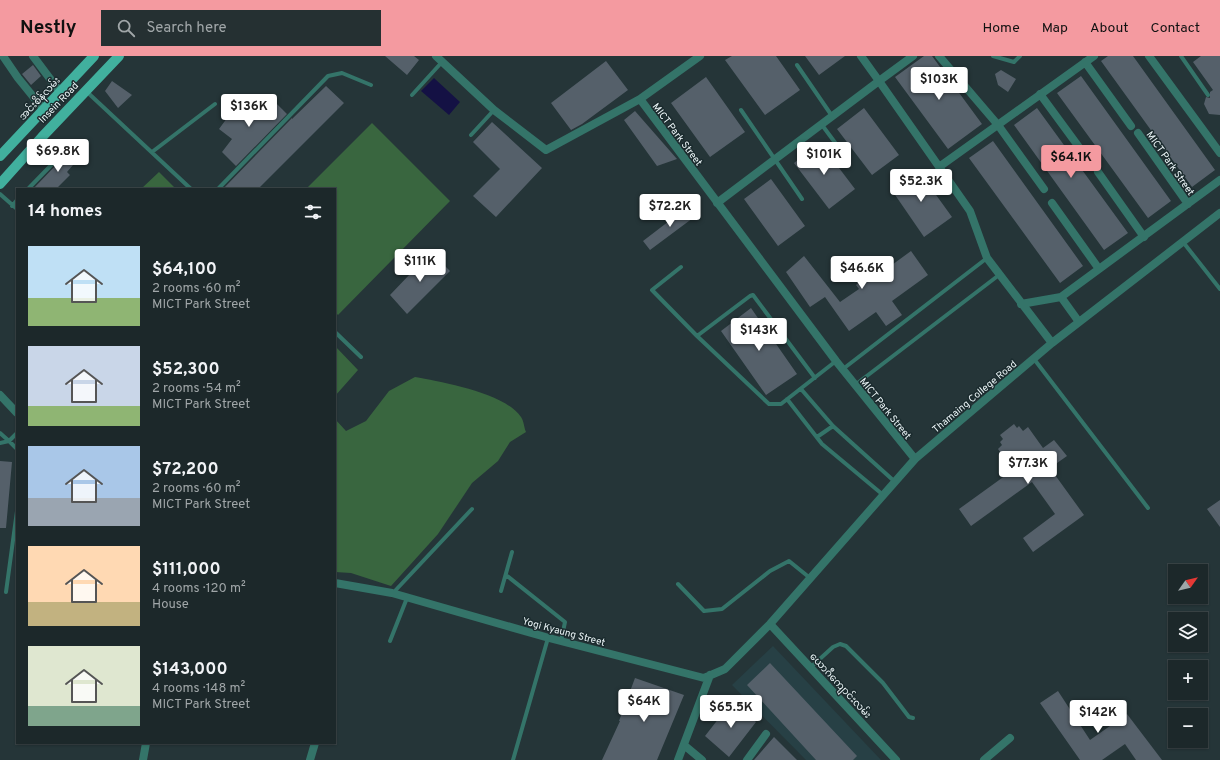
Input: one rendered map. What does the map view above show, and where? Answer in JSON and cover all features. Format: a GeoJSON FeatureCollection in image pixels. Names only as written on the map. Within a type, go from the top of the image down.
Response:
{"type":"FeatureCollection","features":[{"type":"Feature","properties":{"kind":"main road","name":"အင်းစိန်လမ်း"},"geometry":{"type":"LineString","coordinates":[[0,156],[93,56]]}},
{"type":"Feature","properties":{"kind":"main road","name":"Insein Road"},"geometry":{"type":"LineString","coordinates":[[0,182],[119,56]]}},
{"type":"Feature","properties":{"kind":"main road"},"geometry":{"type":"LineString","coordinates":[[77,74],[88,88]]}},
{"type":"Feature","properties":{"kind":"main road"},"geometry":{"type":"LineString","coordinates":[[47,107],[61,116]]}},
{"type":"Feature","properties":{"kind":"street"},"geometry":{"type":"LineString","coordinates":[[3,56],[18,78],[47,107]]}},
{"type":"Feature","properties":{"kind":"street"},"geometry":{"type":"LineString","coordinates":[[34,56],[60,92]]}},
{"type":"Feature","properties":{"kind":"street"},"geometry":{"type":"LineString","coordinates":[[640,99],[700,56]]}},
{"type":"Feature","properties":{"kind":"street"},"geometry":{"type":"LineString","coordinates":[[861,56],[970,211],[987,258],[1052,343]]}},
{"type":"Feature","properties":{"kind":"street"},"geometry":{"type":"LineString","coordinates":[[718,203],[912,56]]}},
{"type":"Feature","properties":{"kind":"street"},"geometry":{"type":"LineString","coordinates":[[938,56],[998,125],[1044,189]]}},
{"type":"Feature","properties":{"kind":"street"},"geometry":{"type":"LineString","coordinates":[[939,167],[1094,56]]}},
{"type":"Feature","properties":{"kind":"street"},"geometry":{"type":"LineString","coordinates":[[1151,57],[1220,153]]}},
{"type":"Feature","properties":{"kind":"street"},"geometry":{"type":"LineString","coordinates":[[439,59],[494,110]]}},
{"type":"Feature","properties":{"kind":"street"},"geometry":{"type":"LineString","coordinates":[[1085,62],[1132,126]]}},
{"type":"Feature","properties":{"kind":"street"},"geometry":{"type":"LineString","coordinates":[[1040,94],[1086,158]]}},
{"type":"Feature","properties":{"kind":"street","name":"MICT Park Street"},"geometry":{"type":"LineString","coordinates":[[494,110],[541,148],[546,150],[640,99],[842,369],[915,459]]}},
{"type":"Feature","properties":{"kind":"street","name":"MICT Park Street"},"geometry":{"type":"LineString","coordinates":[[1138,133],[1188,204]]}},
{"type":"Feature","properties":{"kind":"street"},"geometry":{"type":"LineString","coordinates":[[1098,172],[1144,237]]}},
{"type":"Feature","properties":{"kind":"street","name":"MICT Park Street"},"geometry":{"type":"LineString","coordinates":[[1021,304],[1061,297],[1220,180]]}},
{"type":"Feature","properties":{"kind":"street"},"geometry":{"type":"LineString","coordinates":[[1052,203],[1099,269]]}},
{"type":"Feature","properties":{"kind":"street","name":"Thamaing College Road"},"geometry":{"type":"LineString","coordinates":[[770,624],[882,494],[915,459],[1052,343],[1220,213]]}},
{"type":"Feature","properties":{"kind":"street"},"geometry":{"type":"LineString","coordinates":[[1061,297],[1079,322]]}},
{"type":"Feature","properties":{"kind":"street"},"geometry":{"type":"LineString","coordinates":[[0,396],[16,412]]}},
{"type":"Feature","properties":{"kind":"street","name":"Yogi Kyaung Street"},"geometry":{"type":"LineString","coordinates":[[336,583],[392,593],[549,638],[704,678],[725,669],[770,624]]}},
{"type":"Feature","properties":{"kind":"street","name":"ယောဂီကျောင်းလမ်း"},"geometry":{"type":"LineString","coordinates":[[770,624],[896,760]]}},
{"type":"Feature","properties":{"kind":"street"},"geometry":{"type":"LineString","coordinates":[[678,760],[710,675]]}},
{"type":"Feature","properties":{"kind":"street"},"geometry":{"type":"LineString","coordinates":[[748,760],[766,734]]}},
{"type":"Feature","properties":{"kind":"street"},"geometry":{"type":"LineString","coordinates":[[984,760],[1010,738]]}},
{"type":"Feature","properties":{"kind":"street"},"geometry":{"type":"LineString","coordinates":[[144,760],[146,744]]}},
{"type":"Feature","properties":{"kind":"street"},"geometry":{"type":"LineString","coordinates":[[310,760],[315,744]]}},
{"type":"Feature","properties":{"kind":"street"},"geometry":{"type":"LineString","coordinates":[[684,745],[702,760]]}},
{"type":"Feature","properties":{"kind":"lane"},"geometry":{"type":"LineString","coordinates":[[993,56],[1014,62],[1020,56]]}},
{"type":"Feature","properties":{"kind":"lane"},"geometry":{"type":"LineString","coordinates":[[1181,56],[1208,95]]}},
{"type":"Feature","properties":{"kind":"lane"},"geometry":{"type":"LineString","coordinates":[[412,95],[439,59]]}},
{"type":"Feature","properties":{"kind":"lane"},"geometry":{"type":"LineString","coordinates":[[796,65],[833,116]]}},
{"type":"Feature","properties":{"kind":"lane"},"geometry":{"type":"LineString","coordinates":[[219,188],[328,76],[342,73],[371,85]]}},
{"type":"Feature","properties":{"kind":"lane"},"geometry":{"type":"LineString","coordinates":[[88,88],[190,188]]}},
{"type":"Feature","properties":{"kind":"lane"},"geometry":{"type":"LineString","coordinates":[[152,152],[215,104]]}},
{"type":"Feature","properties":{"kind":"lane"},"geometry":{"type":"LineString","coordinates":[[470,135],[494,110]]}},
{"type":"Feature","properties":{"kind":"lane"},"geometry":{"type":"LineString","coordinates":[[741,110],[802,199]]}},
{"type":"Feature","properties":{"kind":"lane"},"geometry":{"type":"LineString","coordinates":[[822,125],[845,156]]}},
{"type":"Feature","properties":{"kind":"lane"},"geometry":{"type":"LineString","coordinates":[[29,188],[61,155],[42,137]]}},
{"type":"Feature","properties":{"kind":"lane"},"geometry":{"type":"LineString","coordinates":[[0,194],[16,208]]}},
{"type":"Feature","properties":{"kind":"lane"},"geometry":{"type":"LineString","coordinates":[[12,206],[16,201]]}},
{"type":"Feature","properties":{"kind":"lane"},"geometry":{"type":"LineString","coordinates":[[1183,242],[1220,289]]}},
{"type":"Feature","properties":{"kind":"lane"},"geometry":{"type":"LineString","coordinates":[[842,369],[987,258]]}},
{"type":"Feature","properties":{"kind":"lane"},"geometry":{"type":"LineString","coordinates":[[681,266],[652,290],[697,336],[769,404],[781,404],[836,361]]}},
{"type":"Feature","properties":{"kind":"lane"},"geometry":{"type":"LineString","coordinates":[[855,385],[999,275]]}},
{"type":"Feature","properties":{"kind":"lane"},"geometry":{"type":"LineString","coordinates":[[697,336],[750,296],[754,295],[815,378]]}},
{"type":"Feature","properties":{"kind":"lane"},"geometry":{"type":"LineString","coordinates":[[336,333],[361,357]]}},
{"type":"Feature","properties":{"kind":"lane"},"geometry":{"type":"LineString","coordinates":[[1034,358],[1148,508]]}},
{"type":"Feature","properties":{"kind":"lane"},"geometry":{"type":"LineString","coordinates":[[801,389],[833,426],[894,481]]}},
{"type":"Feature","properties":{"kind":"lane"},"geometry":{"type":"LineString","coordinates":[[787,399],[822,444],[882,494]]}},
{"type":"Feature","properties":{"kind":"lane"},"geometry":{"type":"LineString","coordinates":[[817,437],[833,426]]}},
{"type":"Feature","properties":{"kind":"lane"},"geometry":{"type":"LineString","coordinates":[[0,433],[16,448]]}},
{"type":"Feature","properties":{"kind":"lane"},"geometry":{"type":"LineString","coordinates":[[0,443],[9,440],[16,434]]}},
{"type":"Feature","properties":{"kind":"lane"},"geometry":{"type":"LineString","coordinates":[[392,593],[472,509]]}},
{"type":"Feature","properties":{"kind":"lane"},"geometry":{"type":"LineString","coordinates":[[6,592],[16,518]]}},
{"type":"Feature","properties":{"kind":"lane"},"geometry":{"type":"LineString","coordinates":[[501,591],[512,552]]}},
{"type":"Feature","properties":{"kind":"lane"},"geometry":{"type":"LineString","coordinates":[[678,584],[704,611],[722,609],[770,571],[789,562],[810,578]]}},
{"type":"Feature","properties":{"kind":"lane"},"geometry":{"type":"LineString","coordinates":[[506,575],[565,622],[561,641]]}},
{"type":"Feature","properties":{"kind":"lane"},"geometry":{"type":"LineString","coordinates":[[390,641],[408,598]]}},
{"type":"Feature","properties":{"kind":"lane"},"geometry":{"type":"LineString","coordinates":[[513,760],[549,638]]}},
{"type":"Feature","properties":{"kind":"lane"},"geometry":{"type":"LineString","coordinates":[[811,667],[833,647],[840,644],[846,646],[883,683],[909,717],[913,718]]}},
{"type":"Feature","properties":{"kind":"shaded area"},"geometry":{"type":"Polygon","coordinates":[[[434,78],[460,102],[449,115],[421,91],[434,78]]]}},
{"type":"Feature","properties":{"kind":"shaded area"},"geometry":{"type":"Polygon","coordinates":[[[773,646],[881,760],[806,760],[732,685],[773,646]]]}},
{"type":"Feature","properties":{"kind":"green space"},"geometry":{"type":"Polygon","coordinates":[[[372,123],[450,201],[338,315],[336,313],[336,188],[307,188],[372,123]]]}},
{"type":"Feature","properties":{"kind":"green space"},"geometry":{"type":"Polygon","coordinates":[[[159,172],[175,188],[142,188],[159,172]]]}},
{"type":"Feature","properties":{"kind":"green space"},"geometry":{"type":"Polygon","coordinates":[[[336,347],[358,370],[336,395],[336,347]]]}},
{"type":"Feature","properties":{"kind":"green space"},"geometry":{"type":"Polygon","coordinates":[[[415,377],[472,390],[501,401],[513,409],[523,420],[526,432],[510,442],[498,461],[472,483],[438,534],[391,586],[351,573],[336,572],[336,420],[346,431],[366,421],[389,391],[415,377]]]}},
{"type":"Feature","properties":{"kind":"building"},"geometry":{"type":"Polygon","coordinates":[[[385,56],[414,56],[419,60],[407,75],[385,56]]]}},
{"type":"Feature","properties":{"kind":"building"},"geometry":{"type":"Polygon","coordinates":[[[732,56],[776,56],[800,90],[765,115],[725,60],[732,56]]]}},
{"type":"Feature","properties":{"kind":"building"},"geometry":{"type":"Polygon","coordinates":[[[805,56],[845,56],[819,75],[805,56]]]}},
{"type":"Feature","properties":{"kind":"building"},"geometry":{"type":"Polygon","coordinates":[[[924,56],[932,56],[982,124],[948,149],[895,77],[924,56]]]}},
{"type":"Feature","properties":{"kind":"building"},"geometry":{"type":"Polygon","coordinates":[[[1108,56],[1133,56],[1215,170],[1192,187],[1101,61],[1108,56]]]}},
{"type":"Feature","properties":{"kind":"building"},"geometry":{"type":"Polygon","coordinates":[[[1201,56],[1220,56],[1220,115],[1209,114],[1204,104],[1206,97],[1210,98],[1210,92],[1213,90],[1193,62],[1201,56]]]}},
{"type":"Feature","properties":{"kind":"building"},"geometry":{"type":"Polygon","coordinates":[[[606,61],[628,90],[582,124],[571,130],[551,103],[606,61]]]}},
{"type":"Feature","properties":{"kind":"building"},"geometry":{"type":"Polygon","coordinates":[[[33,65],[41,76],[31,85],[22,74],[33,65]]]}},
{"type":"Feature","properties":{"kind":"building"},"geometry":{"type":"Polygon","coordinates":[[[1001,70],[1016,79],[1008,92],[998,85],[995,74],[1001,70]]]}},
{"type":"Feature","properties":{"kind":"building"},"geometry":{"type":"Polygon","coordinates":[[[1081,76],[1171,201],[1148,218],[1057,93],[1081,76]]]}},
{"type":"Feature","properties":{"kind":"building"},"geometry":{"type":"Polygon","coordinates":[[[706,77],[745,132],[710,157],[671,103],[706,77]]]}},
{"type":"Feature","properties":{"kind":"building"},"geometry":{"type":"Polygon","coordinates":[[[112,81],[132,95],[118,108],[105,91],[112,81]]]}},
{"type":"Feature","properties":{"kind":"building"},"geometry":{"type":"Polygon","coordinates":[[[326,86],[344,103],[259,188],[224,188],[292,118],[326,86]]]}},
{"type":"Feature","properties":{"kind":"building"},"geometry":{"type":"Polygon","coordinates":[[[244,95],[258,115],[273,100],[287,114],[236,166],[222,152],[232,139],[219,129],[244,95]]]}},
{"type":"Feature","properties":{"kind":"building"},"geometry":{"type":"Polygon","coordinates":[[[864,108],[899,155],[872,175],[837,129],[864,108]]]}},
{"type":"Feature","properties":{"kind":"building"},"geometry":{"type":"Polygon","coordinates":[[[1037,108],[1128,233],[1104,250],[1014,125],[1037,108]]]}},
{"type":"Feature","properties":{"kind":"building"},"geometry":{"type":"Polygon","coordinates":[[[635,111],[677,159],[657,166],[624,120],[635,111]]]}},
{"type":"Feature","properties":{"kind":"building"},"geometry":{"type":"Polygon","coordinates":[[[492,122],[542,168],[496,217],[473,196],[500,169],[473,142],[492,122]]]}},
{"type":"Feature","properties":{"kind":"building"},"geometry":{"type":"Polygon","coordinates":[[[993,141],[1083,266],[1060,283],[969,158],[993,141]]]}},
{"type":"Feature","properties":{"kind":"building"},"geometry":{"type":"Polygon","coordinates":[[[820,143],[855,189],[829,209],[794,163],[820,143]]]}},
{"type":"Feature","properties":{"kind":"building"},"geometry":{"type":"Polygon","coordinates":[[[71,149],[79,158],[67,172],[70,175],[57,188],[34,188],[58,163],[59,164],[71,149]]]}},
{"type":"Feature","properties":{"kind":"building"},"geometry":{"type":"Polygon","coordinates":[[[918,170],[952,217],[924,237],[891,189],[918,170]]]}},
{"type":"Feature","properties":{"kind":"building"},"geometry":{"type":"Polygon","coordinates":[[[771,179],[805,226],[778,246],[744,199],[771,179]]]}},
{"type":"Feature","properties":{"kind":"building"},"geometry":{"type":"Polygon","coordinates":[[[690,205],[697,215],[650,250],[643,241],[690,205]]]}},
{"type":"Feature","properties":{"kind":"building"},"geometry":{"type":"Polygon","coordinates":[[[911,251],[928,275],[892,301],[902,315],[886,326],[876,312],[849,331],[825,297],[810,307],[786,272],[804,256],[840,302],[859,289],[856,285],[859,282],[860,273],[870,266],[877,268],[881,264],[885,270],[911,251]]]}},
{"type":"Feature","properties":{"kind":"building"},"geometry":{"type":"Polygon","coordinates":[[[431,252],[450,271],[407,314],[390,295],[431,252]]]}},
{"type":"Feature","properties":{"kind":"building"},"geometry":{"type":"Polygon","coordinates":[[[751,308],[797,374],[766,395],[721,331],[751,308]]]}},
{"type":"Feature","properties":{"kind":"building"},"geometry":{"type":"Polygon","coordinates":[[[1014,424],[1017,428],[1019,426],[1023,431],[1028,427],[1043,448],[1054,440],[1067,456],[1050,468],[1084,515],[1033,552],[1023,538],[1055,514],[1032,482],[971,526],[959,509],[1013,470],[998,449],[1002,445],[1000,442],[1003,439],[1000,435],[1014,424]]]}},
{"type":"Feature","properties":{"kind":"building"},"geometry":{"type":"Polygon","coordinates":[[[0,461],[12,462],[6,528],[0,528],[0,461]]]}},
{"type":"Feature","properties":{"kind":"building"},"geometry":{"type":"Polygon","coordinates":[[[1220,500],[1220,527],[1207,509],[1220,500]]]}},
{"type":"Feature","properties":{"kind":"building"},"geometry":{"type":"Polygon","coordinates":[[[770,663],[857,756],[853,760],[816,760],[747,685],[770,663]]]}},
{"type":"Feature","properties":{"kind":"building"},"geometry":{"type":"Polygon","coordinates":[[[635,678],[684,695],[657,760],[602,760],[620,721],[635,678]]]}},
{"type":"Feature","properties":{"kind":"building"},"geometry":{"type":"Polygon","coordinates":[[[1058,691],[1090,740],[1127,714],[1162,760],[1136,760],[1125,744],[1102,760],[1080,760],[1040,703],[1058,691]]]}},
{"type":"Feature","properties":{"kind":"building"},"geometry":{"type":"Polygon","coordinates":[[[733,700],[756,722],[729,757],[705,736],[733,700]]]}},
{"type":"Feature","properties":{"kind":"building"},"geometry":{"type":"Polygon","coordinates":[[[774,737],[797,760],[754,760],[774,737]]]}}]}
